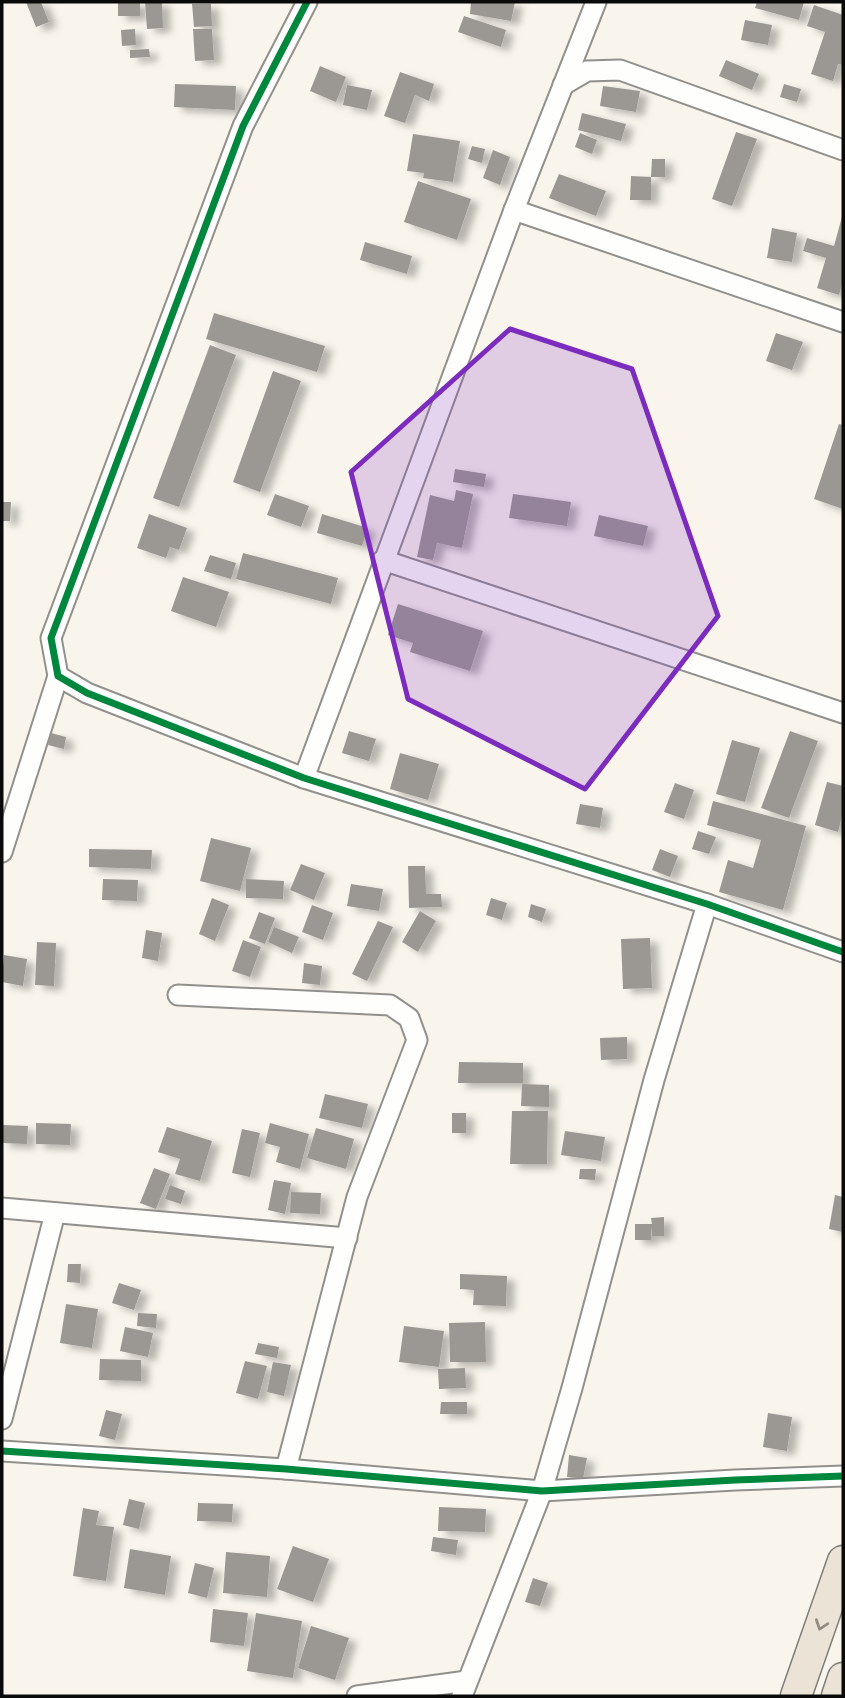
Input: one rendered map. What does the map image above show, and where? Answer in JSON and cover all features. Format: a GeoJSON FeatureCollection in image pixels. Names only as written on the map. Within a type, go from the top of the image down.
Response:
{"type":"FeatureCollection","features":[{"type":"Feature","properties":{"kind":"main road"},"geometry":{"type":"LineString","coordinates":[[796,1696],[838,1593],[843,1561]]}},
{"type":"Feature","properties":{"kind":"main road"},"geometry":{"type":"LineString","coordinates":[[837,1696],[843,1678]]}},
{"type":"Feature","properties":{"kind":"street"},"geometry":{"type":"LineString","coordinates":[[2,852],[58,676],[51,638],[243,126],[307,2]]}},
{"type":"Feature","properties":{"kind":"street"},"geometry":{"type":"LineString","coordinates":[[304,778],[514,210],[596,2]]}},
{"type":"Feature","properties":{"kind":"street"},"geometry":{"type":"LineString","coordinates":[[563,85],[587,71],[620,70],[843,150]]}},
{"type":"Feature","properties":{"kind":"street"},"geometry":{"type":"LineString","coordinates":[[514,210],[843,322]]}},
{"type":"Feature","properties":{"kind":"street"},"geometry":{"type":"LineString","coordinates":[[383,560],[843,713]]}},
{"type":"Feature","properties":{"kind":"street"},"geometry":{"type":"LineString","coordinates":[[58,676],[87,693],[304,778],[707,904],[843,953]]}},
{"type":"Feature","properties":{"kind":"street"},"geometry":{"type":"LineString","coordinates":[[357,1696],[465,1689],[542,1491],[654,1080],[707,904]]}},
{"type":"Feature","properties":{"kind":"street"},"geometry":{"type":"LineString","coordinates":[[178,995],[390,1005],[409,1018],[416,1040],[358,1197],[286,1469]]}},
{"type":"Feature","properties":{"kind":"street"},"geometry":{"type":"LineString","coordinates":[[2,1208],[347,1238]]}},
{"type":"Feature","properties":{"kind":"street"},"geometry":{"type":"LineString","coordinates":[[2,1419],[55,1213]]}},
{"type":"Feature","properties":{"kind":"street"},"geometry":{"type":"LineString","coordinates":[[2,1451],[286,1469],[542,1491],[843,1476]]}},
{"type":"Feature","properties":{"kind":"highlighted area"},"geometry":{"type":"Polygon","coordinates":[[[510,329],[632,369],[718,616],[585,789],[408,699],[351,472],[510,329]]]}},
{"type":"Feature","properties":{"kind":"building"},"geometry":{"type":"Polygon","coordinates":[[[26,2],[41,2],[49,22],[36,27],[26,2]]]}},
{"type":"Feature","properties":{"kind":"building"},"geometry":{"type":"Polygon","coordinates":[[[118,2],[140,2],[140,16],[118,16],[118,2]]]}},
{"type":"Feature","properties":{"kind":"building"},"geometry":{"type":"Polygon","coordinates":[[[145,2],[162,2],[163,28],[147,29],[145,2]]]}},
{"type":"Feature","properties":{"kind":"building"},"geometry":{"type":"Polygon","coordinates":[[[471,2],[515,2],[511,21],[470,14],[471,2]]]}},
{"type":"Feature","properties":{"kind":"building"},"geometry":{"type":"Polygon","coordinates":[[[757,2],[804,2],[799,20],[755,8],[757,2]]]}},
{"type":"Feature","properties":{"kind":"building"},"geometry":{"type":"Polygon","coordinates":[[[192,4],[211,4],[212,26],[194,27],[192,4]]]}},
{"type":"Feature","properties":{"kind":"building"},"geometry":{"type":"Polygon","coordinates":[[[814,5],[843,15],[843,65],[838,64],[833,81],[811,74],[825,32],[807,26],[814,5]]]}},
{"type":"Feature","properties":{"kind":"building"},"geometry":{"type":"Polygon","coordinates":[[[464,16],[506,30],[501,47],[458,32],[464,16]]]}},
{"type":"Feature","properties":{"kind":"building"},"geometry":{"type":"Polygon","coordinates":[[[745,20],[772,25],[768,45],[741,40],[745,20]]]}},
{"type":"Feature","properties":{"kind":"building"},"geometry":{"type":"Polygon","coordinates":[[[135,29],[136,45],[122,46],[121,30],[135,29]]]}},
{"type":"Feature","properties":{"kind":"building"},"geometry":{"type":"Polygon","coordinates":[[[193,29],[212,29],[214,60],[195,61],[193,29]]]}},
{"type":"Feature","properties":{"kind":"building"},"geometry":{"type":"Polygon","coordinates":[[[149,49],[150,57],[130,58],[130,50],[149,49]]]}},
{"type":"Feature","properties":{"kind":"building"},"geometry":{"type":"Polygon","coordinates":[[[726,60],[759,74],[752,90],[719,76],[726,60]]]}},
{"type":"Feature","properties":{"kind":"building"},"geometry":{"type":"Polygon","coordinates":[[[320,66],[346,77],[336,102],[310,91],[320,66]]]}},
{"type":"Feature","properties":{"kind":"building"},"geometry":{"type":"Polygon","coordinates":[[[400,72],[434,84],[429,101],[415,95],[405,123],[384,116],[400,72]]]}},
{"type":"Feature","properties":{"kind":"building"},"geometry":{"type":"Polygon","coordinates":[[[175,84],[236,86],[235,110],[174,107],[175,84]]]}},
{"type":"Feature","properties":{"kind":"building"},"geometry":{"type":"Polygon","coordinates":[[[784,84],[801,89],[797,102],[780,97],[784,84]]]}},
{"type":"Feature","properties":{"kind":"building"},"geometry":{"type":"Polygon","coordinates":[[[347,85],[372,90],[367,110],[343,105],[347,85]]]}},
{"type":"Feature","properties":{"kind":"building"},"geometry":{"type":"Polygon","coordinates":[[[603,86],[640,91],[636,112],[600,106],[603,86]]]}},
{"type":"Feature","properties":{"kind":"building"},"geometry":{"type":"Polygon","coordinates":[[[582,113],[626,124],[621,141],[578,130],[582,113]]]}},
{"type":"Feature","properties":{"kind":"building"},"geometry":{"type":"Polygon","coordinates":[[[736,132],[757,139],[732,206],[712,199],[736,132]]]}},
{"type":"Feature","properties":{"kind":"building"},"geometry":{"type":"Polygon","coordinates":[[[580,133],[597,140],[592,154],[575,147],[580,133]]]}},
{"type":"Feature","properties":{"kind":"building"},"geometry":{"type":"Polygon","coordinates":[[[413,134],[460,141],[453,182],[423,178],[424,173],[407,171],[413,134]]]}},
{"type":"Feature","properties":{"kind":"building"},"geometry":{"type":"Polygon","coordinates":[[[472,146],[485,149],[482,163],[468,159],[472,146]]]}},
{"type":"Feature","properties":{"kind":"building"},"geometry":{"type":"Polygon","coordinates":[[[493,150],[510,157],[500,185],[483,178],[493,150]]]}},
{"type":"Feature","properties":{"kind":"building"},"geometry":{"type":"Polygon","coordinates":[[[652,159],[665,159],[665,177],[651,177],[652,159]]]}},
{"type":"Feature","properties":{"kind":"building"},"geometry":{"type":"Polygon","coordinates":[[[559,174],[606,191],[596,216],[549,198],[559,174]]]}},
{"type":"Feature","properties":{"kind":"building"},"geometry":{"type":"Polygon","coordinates":[[[631,176],[651,177],[651,200],[630,200],[631,176]]]}},
{"type":"Feature","properties":{"kind":"building"},"geometry":{"type":"Polygon","coordinates":[[[418,181],[471,199],[457,240],[404,222],[418,181]]]}},
{"type":"Feature","properties":{"kind":"building"},"geometry":{"type":"Polygon","coordinates":[[[843,213],[843,281],[839,295],[817,288],[826,258],[803,251],[807,238],[834,246],[843,213]]]}},
{"type":"Feature","properties":{"kind":"building"},"geometry":{"type":"Polygon","coordinates":[[[772,228],[797,233],[792,262],[767,258],[772,228]]]}},
{"type":"Feature","properties":{"kind":"building"},"geometry":{"type":"Polygon","coordinates":[[[365,242],[412,256],[407,274],[360,260],[365,242]]]}},
{"type":"Feature","properties":{"kind":"building"},"geometry":{"type":"Polygon","coordinates":[[[214,313],[325,346],[317,372],[206,339],[214,313]]]}},
{"type":"Feature","properties":{"kind":"building"},"geometry":{"type":"Polygon","coordinates":[[[776,333],[803,342],[792,370],[766,361],[776,333]]]}},
{"type":"Feature","properties":{"kind":"building"},"geometry":{"type":"Polygon","coordinates":[[[210,345],[236,355],[179,507],[153,498],[210,345]]]}},
{"type":"Feature","properties":{"kind":"building"},"geometry":{"type":"Polygon","coordinates":[[[273,371],[301,381],[260,492],[233,482],[273,371]]]}},
{"type":"Feature","properties":{"kind":"building"},"geometry":{"type":"Polygon","coordinates":[[[839,424],[843,425],[843,509],[814,499],[839,424]]]}},
{"type":"Feature","properties":{"kind":"building"},"geometry":{"type":"Polygon","coordinates":[[[455,469],[486,474],[484,487],[453,482],[455,469]]]}},
{"type":"Feature","properties":{"kind":"building"},"geometry":{"type":"Polygon","coordinates":[[[456,490],[473,494],[462,548],[437,543],[433,560],[417,557],[430,495],[454,501],[456,490]]]}},
{"type":"Feature","properties":{"kind":"building"},"geometry":{"type":"Polygon","coordinates":[[[275,494],[309,506],[301,527],[267,515],[275,494]]]}},
{"type":"Feature","properties":{"kind":"building"},"geometry":{"type":"Polygon","coordinates":[[[513,494],[571,502],[567,526],[509,518],[513,494]]]}},
{"type":"Feature","properties":{"kind":"building"},"geometry":{"type":"Polygon","coordinates":[[[2,502],[11,502],[10,521],[2,521],[2,502]]]}},
{"type":"Feature","properties":{"kind":"building"},"geometry":{"type":"Polygon","coordinates":[[[149,514],[187,528],[179,550],[170,547],[166,558],[137,548],[149,514]]]}},
{"type":"Feature","properties":{"kind":"building"},"geometry":{"type":"Polygon","coordinates":[[[322,514],[368,528],[362,546],[317,533],[322,514]]]}},
{"type":"Feature","properties":{"kind":"building"},"geometry":{"type":"Polygon","coordinates":[[[599,515],[648,526],[643,546],[594,536],[599,515]]]}},
{"type":"Feature","properties":{"kind":"building"},"geometry":{"type":"Polygon","coordinates":[[[243,553],[338,578],[331,604],[236,579],[243,553]]]}},
{"type":"Feature","properties":{"kind":"building"},"geometry":{"type":"Polygon","coordinates":[[[210,555],[236,563],[231,579],[204,571],[210,555]]]}},
{"type":"Feature","properties":{"kind":"building"},"geometry":{"type":"Polygon","coordinates":[[[183,577],[229,592],[216,627],[171,611],[183,577]]]}},
{"type":"Feature","properties":{"kind":"building"},"geometry":{"type":"Polygon","coordinates":[[[398,604],[483,631],[470,671],[410,652],[413,643],[388,635],[398,604]]]}},
{"type":"Feature","properties":{"kind":"building"},"geometry":{"type":"Polygon","coordinates":[[[349,731],[376,739],[369,761],[342,753],[349,731]]]}},
{"type":"Feature","properties":{"kind":"building"},"geometry":{"type":"Polygon","coordinates":[[[790,731],[818,741],[789,818],[761,808],[790,731]]]}},
{"type":"Feature","properties":{"kind":"building"},"geometry":{"type":"Polygon","coordinates":[[[51,733],[66,737],[64,749],[48,745],[51,733]]]}},
{"type":"Feature","properties":{"kind":"building"},"geometry":{"type":"Polygon","coordinates":[[[732,740],[760,748],[745,802],[716,794],[732,740]]]}},
{"type":"Feature","properties":{"kind":"building"},"geometry":{"type":"Polygon","coordinates":[[[400,753],[439,764],[428,800],[390,789],[400,753]]]}},
{"type":"Feature","properties":{"kind":"building"},"geometry":{"type":"Polygon","coordinates":[[[827,782],[843,786],[843,812],[838,832],[815,825],[827,782]]]}},
{"type":"Feature","properties":{"kind":"building"},"geometry":{"type":"Polygon","coordinates":[[[675,783],[694,790],[684,819],[664,812],[675,783]]]}},
{"type":"Feature","properties":{"kind":"building"},"geometry":{"type":"Polygon","coordinates":[[[713,801],[806,826],[783,910],[719,892],[728,860],[753,868],[761,840],[707,825],[713,801]]]}},
{"type":"Feature","properties":{"kind":"building"},"geometry":{"type":"Polygon","coordinates":[[[580,804],[603,808],[600,828],[576,824],[580,804]]]}},
{"type":"Feature","properties":{"kind":"building"},"geometry":{"type":"Polygon","coordinates":[[[698,831],[716,837],[709,854],[692,849],[698,831]]]}},
{"type":"Feature","properties":{"kind":"building"},"geometry":{"type":"Polygon","coordinates":[[[211,838],[251,848],[240,891],[200,881],[211,838]]]}},
{"type":"Feature","properties":{"kind":"building"},"geometry":{"type":"Polygon","coordinates":[[[89,849],[152,850],[151,869],[89,867],[89,849]]]}},
{"type":"Feature","properties":{"kind":"building"},"geometry":{"type":"Polygon","coordinates":[[[660,849],[678,856],[670,877],[652,870],[660,849]]]}},
{"type":"Feature","properties":{"kind":"building"},"geometry":{"type":"Polygon","coordinates":[[[301,864],[325,873],[314,900],[290,890],[301,864]]]}},
{"type":"Feature","properties":{"kind":"building"},"geometry":{"type":"Polygon","coordinates":[[[408,866],[425,866],[426,894],[441,894],[442,907],[409,908],[408,866]]]}},
{"type":"Feature","properties":{"kind":"building"},"geometry":{"type":"Polygon","coordinates":[[[103,879],[138,880],[137,901],[102,900],[103,879]]]}},
{"type":"Feature","properties":{"kind":"building"},"geometry":{"type":"Polygon","coordinates":[[[246,879],[284,881],[283,899],[246,898],[246,879]]]}},
{"type":"Feature","properties":{"kind":"building"},"geometry":{"type":"Polygon","coordinates":[[[351,884],[383,889],[379,911],[347,906],[351,884]]]}},
{"type":"Feature","properties":{"kind":"building"},"geometry":{"type":"Polygon","coordinates":[[[212,898],[229,905],[215,941],[199,934],[212,898]]]}},
{"type":"Feature","properties":{"kind":"building"},"geometry":{"type":"Polygon","coordinates":[[[491,898],[507,903],[502,920],[486,915],[491,898]]]}},
{"type":"Feature","properties":{"kind":"building"},"geometry":{"type":"Polygon","coordinates":[[[531,904],[546,909],[542,922],[528,917],[531,904]]]}},
{"type":"Feature","properties":{"kind":"building"},"geometry":{"type":"Polygon","coordinates":[[[312,905],[333,913],[323,940],[302,932],[312,905]]]}},
{"type":"Feature","properties":{"kind":"building"},"geometry":{"type":"Polygon","coordinates":[[[420,911],[436,921],[418,952],[402,942],[420,911]]]}},
{"type":"Feature","properties":{"kind":"building"},"geometry":{"type":"Polygon","coordinates":[[[259,912],[275,918],[265,944],[249,938],[259,912]]]}},
{"type":"Feature","properties":{"kind":"building"},"geometry":{"type":"Polygon","coordinates":[[[378,921],[393,927],[367,981],[352,974],[378,921]]]}},
{"type":"Feature","properties":{"kind":"building"},"geometry":{"type":"Polygon","coordinates":[[[274,927],[299,937],[292,953],[268,942],[274,927]]]}},
{"type":"Feature","properties":{"kind":"building"},"geometry":{"type":"Polygon","coordinates":[[[146,930],[162,933],[158,961],[142,958],[146,930]]]}},
{"type":"Feature","properties":{"kind":"building"},"geometry":{"type":"Polygon","coordinates":[[[650,938],[652,988],[623,989],[621,939],[650,938]]]}},
{"type":"Feature","properties":{"kind":"building"},"geometry":{"type":"Polygon","coordinates":[[[243,940],[261,947],[250,977],[232,971],[243,940]]]}},
{"type":"Feature","properties":{"kind":"building"},"geometry":{"type":"Polygon","coordinates":[[[37,942],[56,943],[54,986],[35,985],[37,942]]]}},
{"type":"Feature","properties":{"kind":"building"},"geometry":{"type":"Polygon","coordinates":[[[4,955],[27,959],[23,986],[2,982],[4,955]]]}},
{"type":"Feature","properties":{"kind":"building"},"geometry":{"type":"Polygon","coordinates":[[[304,963],[322,966],[320,985],[302,983],[304,963]]]}},
{"type":"Feature","properties":{"kind":"building"},"geometry":{"type":"Polygon","coordinates":[[[627,1037],[627,1059],[601,1060],[600,1038],[627,1037]]]}},
{"type":"Feature","properties":{"kind":"building"},"geometry":{"type":"Polygon","coordinates":[[[459,1062],[523,1063],[523,1083],[458,1083],[459,1062]]]}},
{"type":"Feature","properties":{"kind":"building"},"geometry":{"type":"Polygon","coordinates":[[[522,1084],[549,1085],[549,1107],[521,1106],[522,1084]]]}},
{"type":"Feature","properties":{"kind":"building"},"geometry":{"type":"Polygon","coordinates":[[[325,1094],[368,1104],[362,1128],[319,1118],[325,1094]]]}},
{"type":"Feature","properties":{"kind":"building"},"geometry":{"type":"Polygon","coordinates":[[[512,1111],[548,1111],[547,1164],[510,1164],[512,1111]]]}},
{"type":"Feature","properties":{"kind":"building"},"geometry":{"type":"Polygon","coordinates":[[[452,1113],[466,1113],[466,1133],[452,1133],[452,1113]]]}},
{"type":"Feature","properties":{"kind":"building"},"geometry":{"type":"Polygon","coordinates":[[[36,1123],[71,1124],[70,1145],[36,1144],[36,1123]]]}},
{"type":"Feature","properties":{"kind":"building"},"geometry":{"type":"Polygon","coordinates":[[[270,1123],[309,1134],[300,1169],[276,1162],[280,1147],[265,1143],[270,1123]]]}},
{"type":"Feature","properties":{"kind":"building"},"geometry":{"type":"Polygon","coordinates":[[[3,1125],[28,1126],[27,1144],[2,1143],[3,1125]]]}},
{"type":"Feature","properties":{"kind":"building"},"geometry":{"type":"Polygon","coordinates":[[[167,1127],[212,1141],[200,1181],[175,1174],[180,1159],[158,1152],[167,1127]]]}},
{"type":"Feature","properties":{"kind":"building"},"geometry":{"type":"Polygon","coordinates":[[[316,1128],[354,1139],[346,1169],[307,1158],[316,1128]]]}},
{"type":"Feature","properties":{"kind":"building"},"geometry":{"type":"Polygon","coordinates":[[[242,1129],[260,1133],[250,1177],[232,1173],[242,1129]]]}},
{"type":"Feature","properties":{"kind":"building"},"geometry":{"type":"Polygon","coordinates":[[[565,1131],[605,1137],[601,1161],[561,1155],[565,1131]]]}},
{"type":"Feature","properties":{"kind":"building"},"geometry":{"type":"Polygon","coordinates":[[[154,1168],[170,1174],[156,1209],[140,1203],[154,1168]]]}},
{"type":"Feature","properties":{"kind":"building"},"geometry":{"type":"Polygon","coordinates":[[[580,1169],[596,1169],[595,1180],[579,1179],[580,1169]]]}},
{"type":"Feature","properties":{"kind":"building"},"geometry":{"type":"Polygon","coordinates":[[[274,1180],[291,1183],[285,1214],[268,1210],[274,1180]]]}},
{"type":"Feature","properties":{"kind":"building"},"geometry":{"type":"Polygon","coordinates":[[[170,1185],[185,1191],[181,1204],[165,1199],[170,1185]]]}},
{"type":"Feature","properties":{"kind":"building"},"geometry":{"type":"Polygon","coordinates":[[[291,1192],[321,1193],[320,1214],[290,1213],[291,1192]]]}},
{"type":"Feature","properties":{"kind":"building"},"geometry":{"type":"Polygon","coordinates":[[[835,1195],[843,1197],[843,1232],[829,1229],[835,1195]]]}},
{"type":"Feature","properties":{"kind":"building"},"geometry":{"type":"Polygon","coordinates":[[[664,1217],[664,1236],[652,1236],[651,1227],[651,1240],[635,1240],[635,1224],[652,1224],[651,1218],[664,1217]]]}},
{"type":"Feature","properties":{"kind":"building"},"geometry":{"type":"Polygon","coordinates":[[[68,1264],[81,1264],[80,1283],[67,1282],[68,1264]]]}},
{"type":"Feature","properties":{"kind":"building"},"geometry":{"type":"Polygon","coordinates":[[[460,1274],[507,1276],[506,1306],[473,1305],[474,1290],[460,1289],[460,1274]]]}},
{"type":"Feature","properties":{"kind":"building"},"geometry":{"type":"Polygon","coordinates":[[[119,1283],[141,1290],[134,1310],[112,1303],[119,1283]]]}},
{"type":"Feature","properties":{"kind":"building"},"geometry":{"type":"Polygon","coordinates":[[[66,1304],[98,1309],[92,1348],[60,1343],[66,1304]]]}},
{"type":"Feature","properties":{"kind":"building"},"geometry":{"type":"Polygon","coordinates":[[[138,1313],[157,1314],[156,1328],[137,1326],[138,1313]]]}},
{"type":"Feature","properties":{"kind":"building"},"geometry":{"type":"Polygon","coordinates":[[[485,1322],[486,1362],[450,1362],[449,1323],[485,1322]]]}},
{"type":"Feature","properties":{"kind":"building"},"geometry":{"type":"Polygon","coordinates":[[[404,1326],[444,1331],[439,1367],[399,1362],[404,1326]]]}},
{"type":"Feature","properties":{"kind":"building"},"geometry":{"type":"Polygon","coordinates":[[[125,1327],[153,1333],[148,1357],[120,1351],[125,1327]]]}},
{"type":"Feature","properties":{"kind":"building"},"geometry":{"type":"Polygon","coordinates":[[[258,1343],[279,1347],[277,1358],[255,1354],[258,1343]]]}},
{"type":"Feature","properties":{"kind":"building"},"geometry":{"type":"Polygon","coordinates":[[[100,1359],[141,1360],[141,1381],[99,1380],[100,1359]]]}},
{"type":"Feature","properties":{"kind":"building"},"geometry":{"type":"Polygon","coordinates":[[[245,1361],[267,1366],[258,1399],[236,1393],[245,1361]]]}},
{"type":"Feature","properties":{"kind":"building"},"geometry":{"type":"Polygon","coordinates":[[[273,1362],[291,1365],[284,1396],[267,1392],[273,1362]]]}},
{"type":"Feature","properties":{"kind":"building"},"geometry":{"type":"Polygon","coordinates":[[[465,1368],[466,1388],[439,1389],[438,1369],[465,1368]]]}},
{"type":"Feature","properties":{"kind":"building"},"geometry":{"type":"Polygon","coordinates":[[[441,1402],[467,1402],[467,1414],[440,1414],[441,1402]]]}},
{"type":"Feature","properties":{"kind":"building"},"geometry":{"type":"Polygon","coordinates":[[[106,1410],[122,1414],[115,1440],[99,1436],[106,1410]]]}},
{"type":"Feature","properties":{"kind":"building"},"geometry":{"type":"Polygon","coordinates":[[[768,1413],[792,1417],[787,1451],[763,1447],[768,1413]]]}},
{"type":"Feature","properties":{"kind":"building"},"geometry":{"type":"Polygon","coordinates":[[[569,1455],[587,1458],[583,1479],[567,1477],[569,1455]]]}},
{"type":"Feature","properties":{"kind":"building"},"geometry":{"type":"Polygon","coordinates":[[[129,1499],[145,1503],[139,1529],[123,1525],[129,1499]]]}},
{"type":"Feature","properties":{"kind":"building"},"geometry":{"type":"Polygon","coordinates":[[[198,1503],[233,1504],[232,1522],[197,1521],[198,1503]]]}},
{"type":"Feature","properties":{"kind":"building"},"geometry":{"type":"Polygon","coordinates":[[[439,1507],[486,1509],[485,1532],[438,1531],[439,1507]]]}},
{"type":"Feature","properties":{"kind":"building"},"geometry":{"type":"Polygon","coordinates":[[[83,1508],[99,1511],[96,1525],[114,1527],[106,1581],[73,1576],[83,1508]]]}},
{"type":"Feature","properties":{"kind":"building"},"geometry":{"type":"Polygon","coordinates":[[[433,1537],[458,1540],[456,1555],[431,1551],[433,1537]]]}},
{"type":"Feature","properties":{"kind":"building"},"geometry":{"type":"Polygon","coordinates":[[[293,1546],[329,1559],[313,1602],[277,1589],[293,1546]]]}},
{"type":"Feature","properties":{"kind":"building"},"geometry":{"type":"Polygon","coordinates":[[[130,1549],[171,1556],[165,1595],[124,1588],[130,1549]]]}},
{"type":"Feature","properties":{"kind":"building"},"geometry":{"type":"Polygon","coordinates":[[[226,1552],[270,1556],[267,1597],[223,1593],[226,1552]]]}},
{"type":"Feature","properties":{"kind":"building"},"geometry":{"type":"Polygon","coordinates":[[[195,1563],[214,1568],[207,1598],[188,1593],[195,1563]]]}},
{"type":"Feature","properties":{"kind":"building"},"geometry":{"type":"Polygon","coordinates":[[[533,1578],[548,1583],[540,1606],[525,1602],[533,1578]]]}},
{"type":"Feature","properties":{"kind":"building"},"geometry":{"type":"Polygon","coordinates":[[[213,1609],[248,1613],[244,1646],[210,1642],[213,1609]]]}},
{"type":"Feature","properties":{"kind":"building"},"geometry":{"type":"Polygon","coordinates":[[[256,1613],[302,1621],[293,1678],[247,1671],[256,1613]]]}},
{"type":"Feature","properties":{"kind":"building"},"geometry":{"type":"Polygon","coordinates":[[[311,1626],[349,1638],[335,1680],[298,1668],[311,1626]]]}},
{"type":"Feature","properties":{"kind":"cycle path"},"geometry":{"type":"LineString","coordinates":[[307,2],[243,126],[51,638],[58,676],[87,693],[304,778],[707,904],[843,952]]}},
{"type":"Feature","properties":{"kind":"cycle path"},"geometry":{"type":"LineString","coordinates":[[2,1451],[286,1469],[542,1491],[843,1476]]}}]}
